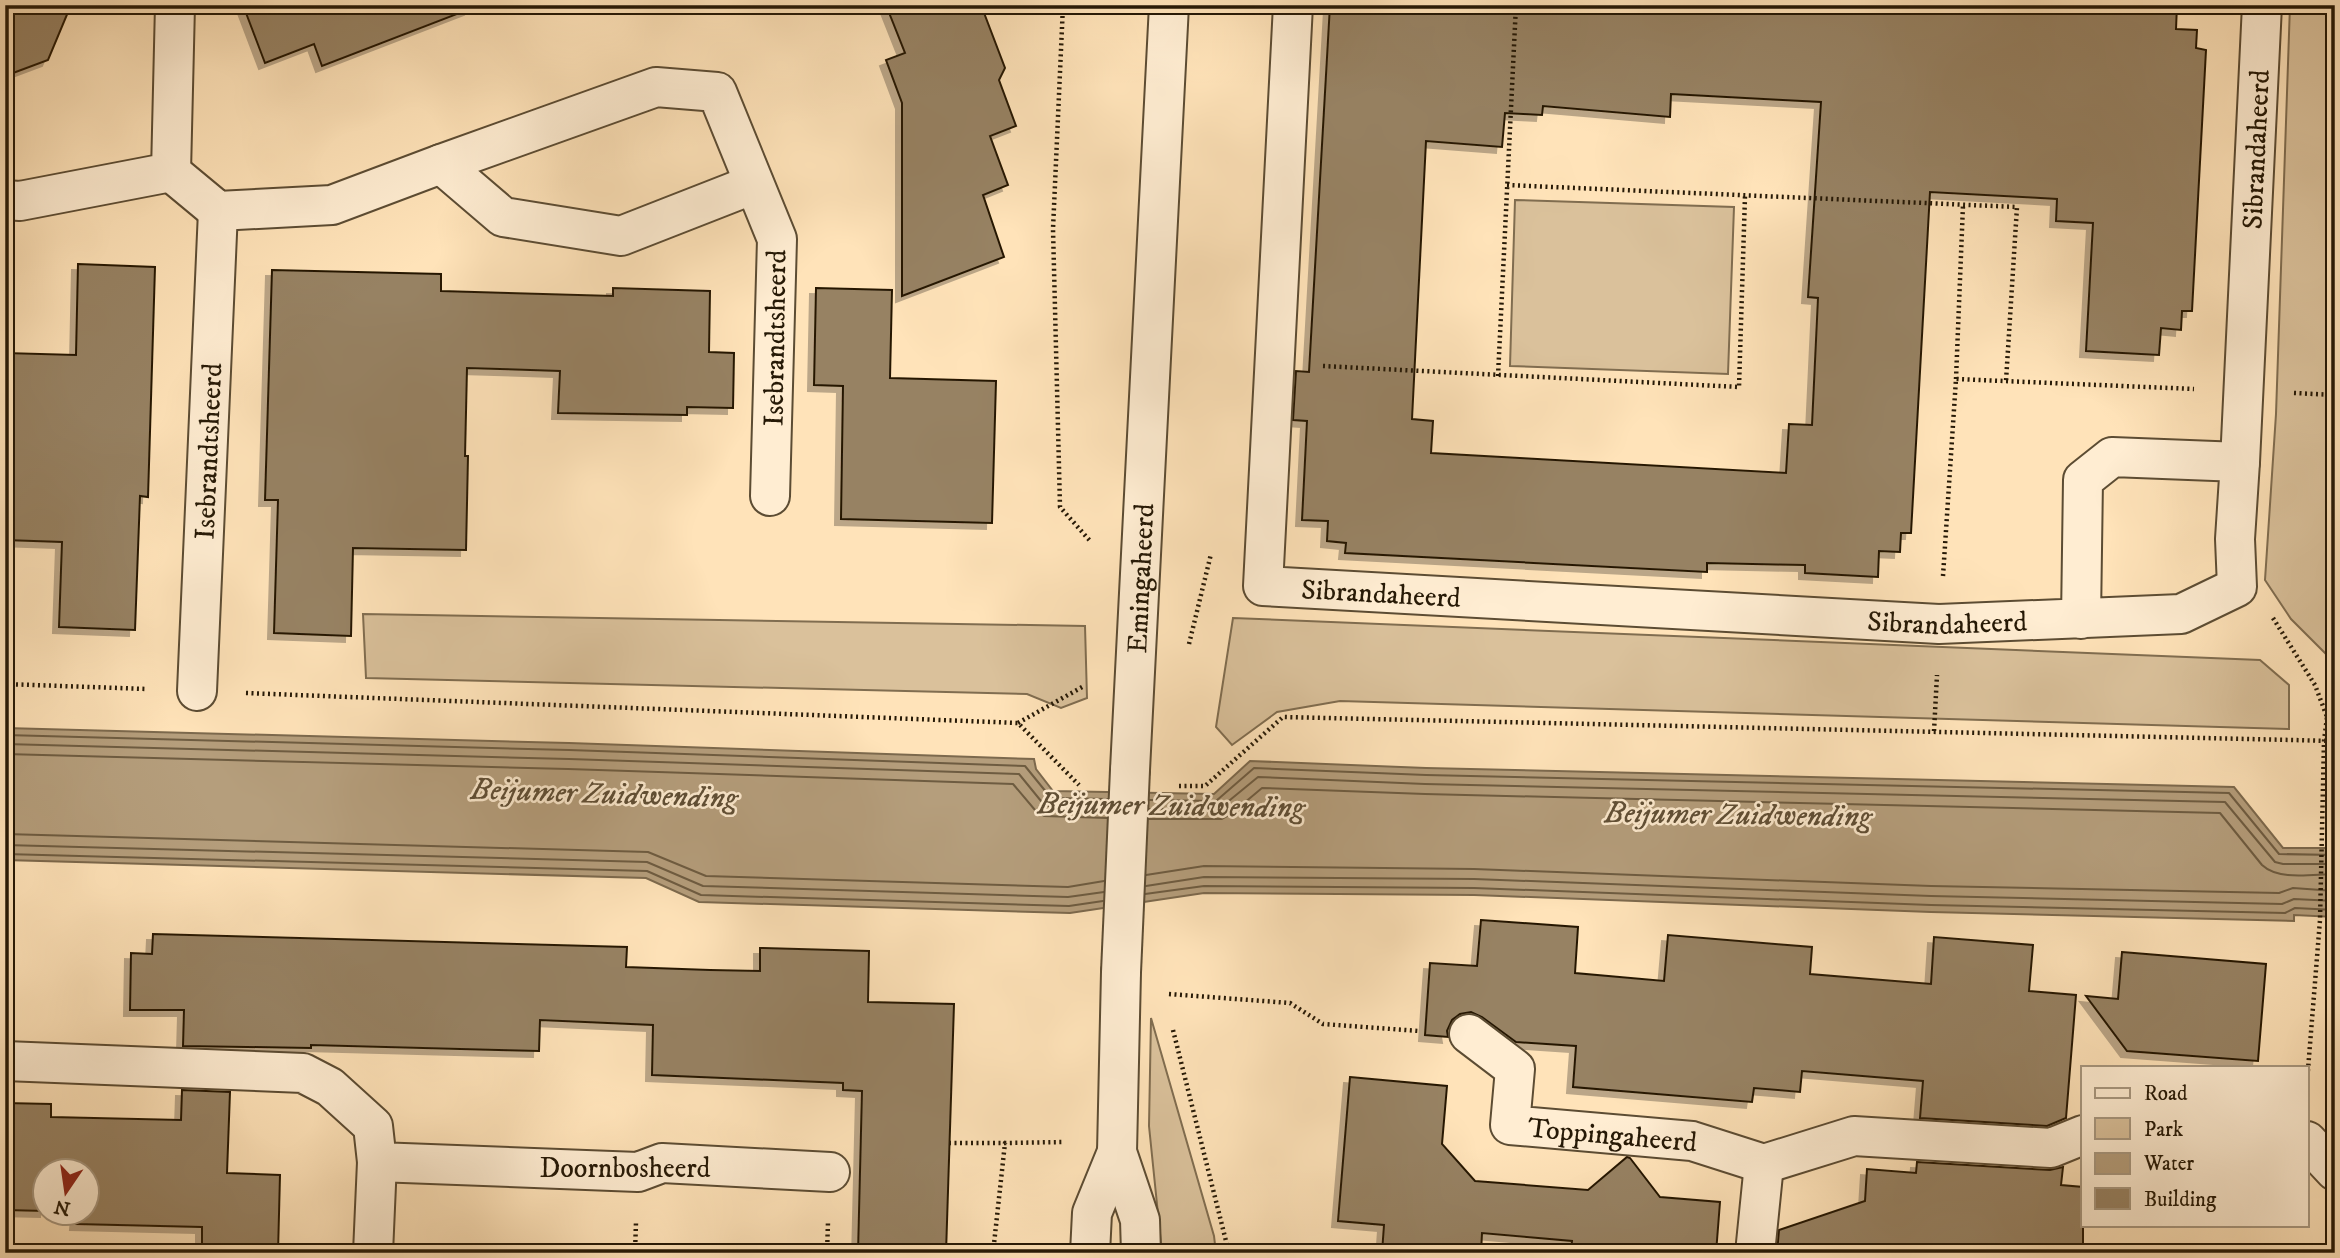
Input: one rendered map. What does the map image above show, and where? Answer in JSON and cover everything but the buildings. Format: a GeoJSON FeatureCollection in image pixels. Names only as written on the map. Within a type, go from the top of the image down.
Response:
{"type":"FeatureCollection","features":[{"type":"Feature","properties":{"kind":"street"},"geometry":{"type":"LineString","coordinates":[[171,172],[175,5]]}},
{"type":"Feature","properties":{"kind":"street","name":"Emingaheerd"},"geometry":{"type":"LineString","coordinates":[[1141,1253],[1140,1220],[1117,1152],[1121,972],[1169,5]]}},
{"type":"Feature","properties":{"kind":"street","name":"Sibrandaheerd"},"geometry":{"type":"LineString","coordinates":[[1293,5],[1263,586],[1939,624],[2180,614],[2237,587],[2235,539],[2262,5]]}},
{"type":"Feature","properties":{"kind":"street","name":"Isebrandtsheerd"},"geometry":{"type":"LineString","coordinates":[[197,691],[218,211],[332,205],[656,87],[717,92],[777,239],[770,496]]}},
{"type":"Feature","properties":{"kind":"street"},"geometry":{"type":"LineString","coordinates":[[440,164],[503,217],[621,236],[754,184]]}},
{"type":"Feature","properties":{"kind":"street"},"geometry":{"type":"LineString","coordinates":[[5,201],[20,201],[171,172]]}},
{"type":"Feature","properties":{"kind":"street"},"geometry":{"type":"LineString","coordinates":[[171,172],[218,211]]}},
{"type":"Feature","properties":{"kind":"street"},"geometry":{"type":"LineString","coordinates":[[2081,619],[2083,480],[2112,457],[2240,462]]}},
{"type":"Feature","properties":{"kind":"street","name":"Toppingaheerd"},"geometry":{"type":"LineString","coordinates":[[1469,1034],[1515,1069],[1510,1125],[1692,1141],[1764,1164]]}},
{"type":"Feature","properties":{"kind":"street"},"geometry":{"type":"LineString","coordinates":[[5,1061],[303,1073],[330,1087],[373,1126],[377,1162],[373,1253]]}},
{"type":"Feature","properties":{"kind":"street"},"geometry":{"type":"LineString","coordinates":[[1755,1253],[1764,1164],[1854,1136],[2051,1148],[2081,1136]]}},
{"type":"Feature","properties":{"kind":"street"},"geometry":{"type":"LineString","coordinates":[[2308,1142],[2335,1171]]}},
{"type":"Feature","properties":{"kind":"street","name":"Emingaheerd"},"geometry":{"type":"LineString","coordinates":[[1090,1253],[1092,1213],[1117,1152]]}},
{"type":"Feature","properties":{"kind":"street","name":"Doornbosheerd"},"geometry":{"type":"LineString","coordinates":[[377,1162],[638,1172],[662,1163],[830,1172]]}},
{"type":"Feature","properties":{"kind":"path"},"geometry":{"type":"LineString","coordinates":[[1063,5],[1053,229],[1060,507],[1099,552]]}},
{"type":"Feature","properties":{"kind":"path"},"geometry":{"type":"LineString","coordinates":[[1498,376],[1516,5]]}},
{"type":"Feature","properties":{"kind":"path"},"geometry":{"type":"LineString","coordinates":[[1507,186],[2017,207],[2006,381]]}},
{"type":"Feature","properties":{"kind":"path"},"geometry":{"type":"LineString","coordinates":[[1274,363],[1739,387],[1745,196]]}},
{"type":"Feature","properties":{"kind":"path"},"geometry":{"type":"LineString","coordinates":[[1956,379],[1963,204]]}},
{"type":"Feature","properties":{"kind":"path","name":"Emingaheerd"},"geometry":{"type":"LineString","coordinates":[[1188,650],[1212,552]]}},
{"type":"Feature","properties":{"kind":"path"},"geometry":{"type":"LineString","coordinates":[[2237,587],[2275,619],[2315,685],[2326,718],[2320,920],[2308,1070]]}},
{"type":"Feature","properties":{"kind":"path"},"geometry":{"type":"LineString","coordinates":[[1018,723],[1089,683]]}},
{"type":"Feature","properties":{"kind":"path"},"geometry":{"type":"LineString","coordinates":[[2326,718],[2335,718]]}},
{"type":"Feature","properties":{"kind":"path"},"geometry":{"type":"LineString","coordinates":[[1163,993],[1290,1003],[1323,1024],[1469,1034]]}},
{"type":"Feature","properties":{"kind":"path"},"geometry":{"type":"LineString","coordinates":[[1170,1019],[1229,1253]]}},
{"type":"Feature","properties":{"kind":"path"},"geometry":{"type":"LineString","coordinates":[[949,1143],[1064,1143],[1065,1130]]}},
{"type":"Feature","properties":{"kind":"path"},"geometry":{"type":"LineString","coordinates":[[993,1253],[1005,1143]]}},
{"type":"Feature","properties":{"kind":"green space"},"geometry":{"type":"Polygon","coordinates":[[[2290,5],[2335,5],[2335,663],[2291,619],[2265,580],[2276,414],[2290,5]]]}},
{"type":"Feature","properties":{"kind":"green space"},"geometry":{"type":"Polygon","coordinates":[[[1515,200],[1734,207],[1728,374],[1510,366],[1515,200]]]}},
{"type":"Feature","properties":{"kind":"green space"},"geometry":{"type":"Polygon","coordinates":[[[363,614],[1085,626],[1087,698],[1061,708],[1027,694],[366,678],[363,614]]]}},
{"type":"Feature","properties":{"kind":"green space"},"geometry":{"type":"Polygon","coordinates":[[[1233,618],[2260,660],[2289,685],[2289,729],[1340,701],[1277,712],[1232,745],[1216,727],[1233,618]]]}},
{"type":"Feature","properties":{"kind":"green space"},"geometry":{"type":"Polygon","coordinates":[[[1151,1018],[1214,1236],[1216,1253],[1162,1253],[1149,1126],[1151,1018]]]}},
{"type":"Feature","properties":{"kind":"water","name":"Beijumer Zuidwending"},"geometry":{"type":"Polygon","coordinates":[[[5,728],[1034,759],[1036,769],[1053,791],[1214,794],[1250,761],[1426,768],[2234,787],[2283,848],[2335,848],[2335,917],[2294,915],[2294,921],[1931,912],[1474,895],[1204,893],[1070,913],[699,902],[646,878],[5,860],[5,728]]]}}]}
